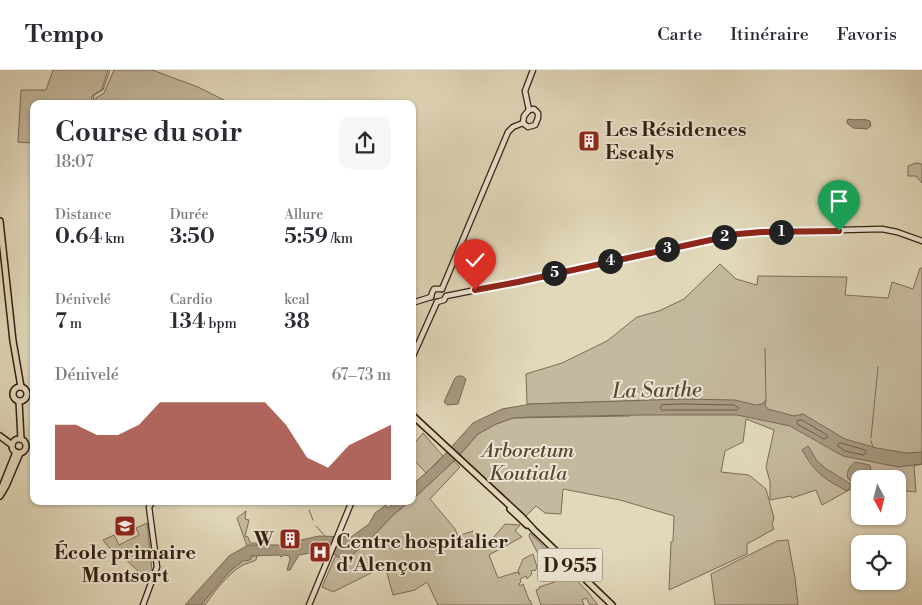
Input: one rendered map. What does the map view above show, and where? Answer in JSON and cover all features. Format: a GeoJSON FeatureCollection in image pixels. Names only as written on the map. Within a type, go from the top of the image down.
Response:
{"type":"FeatureCollection","features":[{"type":"Feature","properties":{"kind":"main road"},"geometry":{"type":"LineString","coordinates":[[0,221],[13,341],[26,391],[24,400],[19,401]]}},
{"type":"Feature","properties":{"kind":"main road"},"geometry":{"type":"LineString","coordinates":[[0,436],[12,445],[13,450],[18,452],[24,450],[26,446],[25,442],[21,439],[19,401],[14,395],[26,391]]}},
{"type":"Feature","properties":{"kind":"main road","name":"D 955"},"geometry":{"type":"LineString","coordinates":[[416,416],[426,427]]}},
{"type":"Feature","properties":{"kind":"main road","name":"D 955"},"geometry":{"type":"LineString","coordinates":[[416,418],[521,516],[612,605]]}},
{"type":"Feature","properties":{"kind":"main road"},"geometry":{"type":"LineString","coordinates":[[12,445],[14,441],[21,439]]}},
{"type":"Feature","properties":{"kind":"main road"},"geometry":{"type":"LineString","coordinates":[[0,492],[18,452]]}},
{"type":"Feature","properties":{"kind":"main road"},"geometry":{"type":"LineString","coordinates":[[0,496],[6,486],[18,452]]}},
{"type":"Feature","properties":{"kind":"street"},"geometry":{"type":"LineString","coordinates":[[529,110],[525,91],[533,70]]}},
{"type":"Feature","properties":{"kind":"street"},"geometry":{"type":"LineString","coordinates":[[534,109],[538,113],[538,118],[535,125],[528,128],[524,123],[524,116],[529,110],[534,109]]}},
{"type":"Feature","properties":{"kind":"street"},"geometry":{"type":"LineString","coordinates":[[442,289],[508,132],[513,127],[524,123]]}},
{"type":"Feature","properties":{"kind":"street"},"geometry":{"type":"LineString","coordinates":[[416,349],[437,302],[444,300],[446,296],[738,234],[882,229],[922,241]]}},
{"type":"Feature","properties":{"kind":"street"},"geometry":{"type":"LineString","coordinates":[[416,302],[431,297],[434,289],[442,289]]}},
{"type":"Feature","properties":{"kind":"street"},"geometry":{"type":"LineString","coordinates":[[442,289],[446,296]]}},
{"type":"Feature","properties":{"kind":"street"},"geometry":{"type":"LineString","coordinates":[[431,297],[437,302]]}},
{"type":"Feature","properties":{"kind":"street"},"geometry":{"type":"LineString","coordinates":[[142,605],[157,567],[151,505]]}},
{"type":"Feature","properties":{"kind":"street"},"geometry":{"type":"LineString","coordinates":[[309,605],[350,505]]}},
{"type":"Feature","properties":{"kind":"green space"},"geometry":{"type":"Polygon","coordinates":[[[53,70],[108,70],[102,89],[92,96],[92,100],[30,100],[30,143],[18,142],[21,90],[46,90],[53,70]]]}},
{"type":"Feature","properties":{"kind":"green space"},"geometry":{"type":"Polygon","coordinates":[[[114,70],[152,70],[198,87],[224,100],[96,100],[104,93],[114,70]]]}},
{"type":"Feature","properties":{"kind":"green space"},"geometry":{"type":"Polygon","coordinates":[[[916,163],[922,164],[922,183],[916,176],[908,176],[908,166],[916,163]]]}},
{"type":"Feature","properties":{"kind":"green space","name":"Arboretum Koutiala"},"geometry":{"type":"Polygon","coordinates":[[[720,264],[736,279],[757,285],[758,276],[847,277],[845,295],[888,298],[892,282],[913,289],[920,268],[922,268],[922,464],[914,466],[916,492],[906,491],[906,470],[851,470],[851,489],[822,505],[816,490],[792,498],[791,496],[770,500],[770,482],[766,467],[774,430],[746,419],[743,442],[725,451],[721,472],[749,475],[766,489],[774,518],[772,524],[774,529],[747,544],[747,554],[669,590],[674,516],[620,500],[563,489],[561,514],[545,513],[536,506],[524,518],[458,457],[478,434],[496,424],[513,418],[630,416],[632,401],[527,404],[526,374],[562,363],[607,341],[637,317],[659,311],[684,299],[720,264]]]}},
{"type":"Feature","properties":{"kind":"green space"},"geometry":{"type":"Polygon","coordinates":[[[423,433],[443,456],[426,473],[416,462],[416,441],[423,433]]]}},
{"type":"Feature","properties":{"kind":"green space"},"geometry":{"type":"Polygon","coordinates":[[[454,461],[460,467],[430,499],[455,529],[458,536],[473,531],[479,545],[494,537],[505,524],[520,525],[515,531],[522,537],[489,555],[498,578],[517,572],[520,575],[518,571],[523,559],[533,554],[537,567],[535,571],[531,571],[532,574],[527,579],[526,576],[520,579],[521,582],[519,584],[520,586],[523,584],[532,605],[438,605],[427,582],[415,590],[393,595],[385,566],[333,592],[322,587],[335,557],[341,557],[364,546],[392,516],[405,505],[416,505],[416,496],[454,461]]]}},
{"type":"Feature","properties":{"kind":"green space"},"geometry":{"type":"Polygon","coordinates":[[[246,511],[245,519],[249,520],[245,536],[248,537],[250,543],[259,543],[258,545],[247,546],[237,518],[246,511]]]}},
{"type":"Feature","properties":{"kind":"green space"},"geometry":{"type":"Polygon","coordinates":[[[147,523],[152,570],[150,576],[146,579],[138,576],[140,573],[114,548],[111,550],[103,540],[114,535],[119,545],[139,535],[136,528],[147,523]]]}},
{"type":"Feature","properties":{"kind":"green space"},"geometry":{"type":"Polygon","coordinates":[[[530,533],[588,592],[598,605],[590,605],[586,598],[582,600],[584,605],[541,605],[536,590],[539,587],[555,582],[552,569],[538,572],[540,567],[539,556],[541,554],[538,554],[529,536],[530,533]]]}},
{"type":"Feature","properties":{"kind":"green space"},"geometry":{"type":"Polygon","coordinates":[[[788,540],[798,605],[715,605],[711,574],[777,541],[788,540]]]}},
{"type":"Feature","properties":{"kind":"green space"},"geometry":{"type":"Polygon","coordinates":[[[257,555],[256,560],[241,566],[231,574],[205,605],[201,605],[232,568],[240,562],[257,555]]]}},
{"type":"Feature","properties":{"kind":"water"},"geometry":{"type":"Polygon","coordinates":[[[847,120],[870,121],[871,126],[867,129],[853,128],[847,123],[847,120]]]}},
{"type":"Feature","properties":{"kind":"water"},"geometry":{"type":"Polygon","coordinates":[[[458,376],[466,379],[458,404],[447,405],[444,402],[455,378],[458,376]]]}},
{"type":"Feature","properties":{"kind":"water"},"geometry":{"type":"Polygon","coordinates":[[[682,399],[735,400],[756,405],[762,404],[766,400],[765,405],[768,409],[794,416],[803,414],[845,439],[877,448],[906,453],[922,452],[922,464],[898,467],[843,456],[790,426],[737,415],[513,418],[496,424],[478,434],[454,461],[416,496],[416,481],[437,463],[473,423],[502,409],[531,404],[682,399]]]}},
{"type":"Feature","properties":{"kind":"water"},"geometry":{"type":"Polygon","coordinates":[[[808,446],[817,461],[851,486],[847,491],[826,479],[816,470],[802,450],[808,446]]]}},
{"type":"Feature","properties":{"kind":"water"},"geometry":{"type":"Polygon","coordinates":[[[855,462],[870,465],[871,470],[851,470],[851,481],[847,476],[851,465],[855,462]]]}},
{"type":"Feature","properties":{"kind":"water"},"geometry":{"type":"Polygon","coordinates":[[[386,505],[388,508],[405,505],[392,516],[364,546],[350,556],[341,557],[322,551],[299,555],[290,570],[287,570],[289,556],[251,556],[251,559],[244,560],[230,571],[201,605],[185,605],[229,556],[249,545],[279,545],[319,536],[351,537],[369,524],[375,513],[386,505]]]}},
{"type":"Feature","properties":{"kind":"waterway"},"geometry":{"type":"LineString","coordinates":[[93,100],[94,95],[103,90],[110,70]]}},
{"type":"Feature","properties":{"kind":"waterway"},"geometry":{"type":"LineString","coordinates":[[765,348],[766,400]]}},
{"type":"Feature","properties":{"kind":"waterway"},"geometry":{"type":"LineString","coordinates":[[871,438],[878,367]]}},
{"type":"Feature","properties":{"kind":"waterway"},"geometry":{"type":"LineString","coordinates":[[871,441],[873,447]]}},
{"type":"Feature","properties":{"kind":"waterway"},"geometry":{"type":"LineString","coordinates":[[309,510],[313,520]]}},
{"type":"Feature","properties":{"kind":"waterway"},"geometry":{"type":"LineString","coordinates":[[316,526],[325,536]]}},
{"type":"Feature","properties":{"kind":"place","name":"Les Résidences Escalys"},"geometry":{"type":"Point","coordinates":[589,141]}},
{"type":"Feature","properties":{"kind":"place","name":"École primaire Montsort"},"geometry":{"type":"Point","coordinates":[125,526]}},
{"type":"Feature","properties":{"kind":"place","name":"W"},"geometry":{"type":"Point","coordinates":[290,539]}},
{"type":"Feature","properties":{"kind":"place","name":"Centre hospitalier d'Alençon"},"geometry":{"type":"Point","coordinates":[320,552]}},
{"type":"Feature","properties":{"kind":"route"},"geometry":{"type":"LineString","coordinates":[[475,290],[738,234],[839,231]]}},
{"type":"Feature","properties":{"kind":"water label","name":"La Sarthe"},"geometry":{"type":"Point","coordinates":[657,390]}}]}
